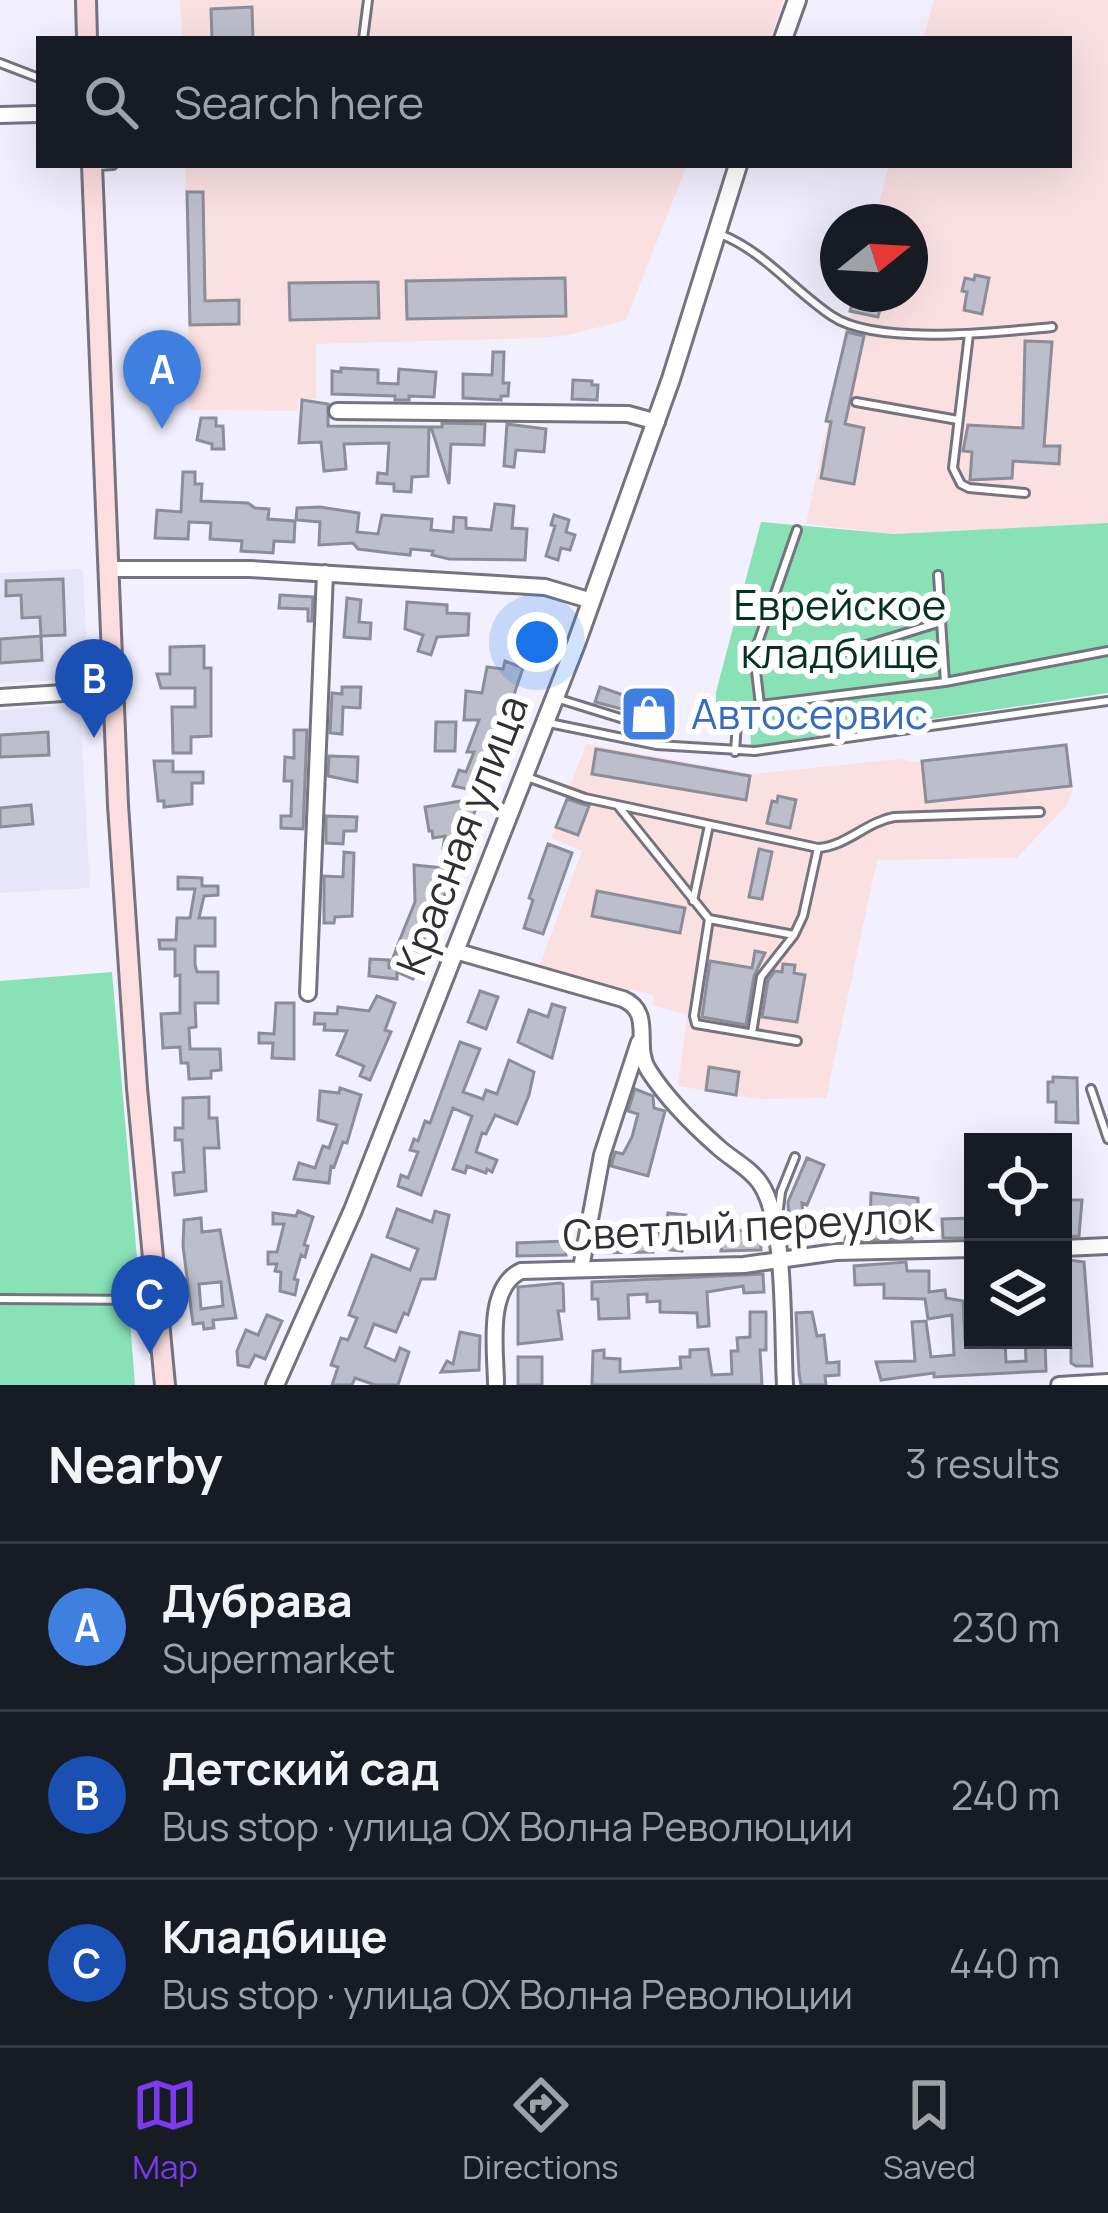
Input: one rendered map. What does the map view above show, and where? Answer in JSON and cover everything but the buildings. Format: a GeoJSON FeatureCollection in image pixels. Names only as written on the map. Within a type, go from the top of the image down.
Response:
{"type":"FeatureCollection","features":[{"type":"Feature","properties":{"kind":"main road"},"geometry":{"type":"LineString","coordinates":[[86,0],[87,36]]}},
{"type":"Feature","properties":{"kind":"main road"},"geometry":{"type":"LineString","coordinates":[[92,168],[111,690],[137,1088],[165,1385]]}},
{"type":"Feature","properties":{"kind":"street"},"geometry":{"type":"LineString","coordinates":[[784,36],[797,0]]}},
{"type":"Feature","properties":{"kind":"street"},"geometry":{"type":"LineString","coordinates":[[0,115],[36,114]]}},
{"type":"Feature","properties":{"kind":"street","name":"Красная улица"},"geometry":{"type":"LineString","coordinates":[[275,1385],[325,1278],[592,601],[657,422],[737,168]]}},
{"type":"Feature","properties":{"kind":"street"},"geometry":{"type":"LineString","coordinates":[[337,411],[628,415],[657,422]]}},
{"type":"Feature","properties":{"kind":"street"},"geometry":{"type":"LineString","coordinates":[[108,569],[209,567],[545,587],[592,601]]}},
{"type":"Feature","properties":{"kind":"street"},"geometry":{"type":"LineString","coordinates":[[308,993],[325,573]]}},
{"type":"Feature","properties":{"kind":"street"},"geometry":{"type":"LineString","coordinates":[[0,697],[111,690]]}},
{"type":"Feature","properties":{"kind":"street"},"geometry":{"type":"LineString","coordinates":[[455,951],[630,1001],[642,1018],[602,1155],[580,1268]]}},
{"type":"Feature","properties":{"kind":"street"},"geometry":{"type":"LineString","coordinates":[[640,1037],[646,1067],[662,1088],[704,1134],[760,1182],[777,1239],[784,1385]]}},
{"type":"Feature","properties":{"kind":"street"},"geometry":{"type":"LineString","coordinates":[[1072,1247],[1107,1241]]}},
{"type":"Feature","properties":{"kind":"street","name":"Светлый переулок"},"geometry":{"type":"LineString","coordinates":[[496,1385],[500,1298],[510,1276],[527,1270],[778,1262],[836,1252],[964,1249]]}},
{"type":"Feature","properties":{"kind":"street"},"geometry":{"type":"LineString","coordinates":[[1059,1385],[1108,1382]]}},
{"type":"Feature","properties":{"kind":"lane"},"geometry":{"type":"LineString","coordinates":[[363,36],[368,0]]}},
{"type":"Feature","properties":{"kind":"lane"},"geometry":{"type":"LineString","coordinates":[[0,63],[36,77]]}},
{"type":"Feature","properties":{"kind":"lane"},"geometry":{"type":"LineString","coordinates":[[716,233],[755,250],[843,321],[896,332],[969,334],[1052,327]]}},
{"type":"Feature","properties":{"kind":"lane"},"geometry":{"type":"LineString","coordinates":[[969,334],[953,468],[961,484],[980,491],[1025,493]]}},
{"type":"Feature","properties":{"kind":"lane"},"geometry":{"type":"LineString","coordinates":[[856,402],[958,420]]}},
{"type":"Feature","properties":{"kind":"lane"},"geometry":{"type":"LineString","coordinates":[[760,704],[754,654],[797,530]]}},
{"type":"Feature","properties":{"kind":"lane"},"geometry":{"type":"LineString","coordinates":[[938,575],[945,682]]}},
{"type":"Feature","properties":{"kind":"lane"},"geometry":{"type":"LineString","coordinates":[[754,666],[854,649],[941,622]]}},
{"type":"Feature","properties":{"kind":"lane"},"geometry":{"type":"LineString","coordinates":[[735,752],[737,722],[760,704],[945,682],[1108,651]]}},
{"type":"Feature","properties":{"kind":"lane"},"geometry":{"type":"LineString","coordinates":[[554,698],[630,721]]}},
{"type":"Feature","properties":{"kind":"lane"},"geometry":{"type":"LineString","coordinates":[[546,722],[657,745],[735,752],[1108,701]]}},
{"type":"Feature","properties":{"kind":"lane"},"geometry":{"type":"LineString","coordinates":[[525,776],[617,805],[818,848],[839,844],[872,823],[894,817],[1040,812]]}},
{"type":"Feature","properties":{"kind":"lane"},"geometry":{"type":"LineString","coordinates":[[617,805],[709,919],[794,934]]}},
{"type":"Feature","properties":{"kind":"lane"},"geometry":{"type":"LineString","coordinates":[[693,901],[710,825]]}},
{"type":"Feature","properties":{"kind":"lane"},"geometry":{"type":"LineString","coordinates":[[752,1034],[761,977],[803,916],[818,848]]}},
{"type":"Feature","properties":{"kind":"lane"},"geometry":{"type":"LineString","coordinates":[[709,919],[694,1020],[700,1026],[797,1041]]}},
{"type":"Feature","properties":{"kind":"lane"},"geometry":{"type":"LineString","coordinates":[[1091,1089],[1108,1139]]}},
{"type":"Feature","properties":{"kind":"lane"},"geometry":{"type":"LineString","coordinates":[[777,1239],[781,1192],[795,1157]]}},
{"type":"Feature","properties":{"kind":"lane"},"geometry":{"type":"LineString","coordinates":[[0,1299],[158,1300]]}},
{"type":"Feature","properties":{"kind":"shaded area"},"geometry":{"type":"Polygon","coordinates":[[[180,0],[784,0],[771,36],[182,36],[180,0]]]}},
{"type":"Feature","properties":{"kind":"shaded area"},"geometry":{"type":"Polygon","coordinates":[[[934,0],[1108,0],[1108,523],[894,534],[806,524],[851,312],[928,312],[928,204],[879,204],[888,168],[1072,168],[1072,36],[924,36],[934,0]]]}},
{"type":"Feature","properties":{"kind":"shaded area"},"geometry":{"type":"Polygon","coordinates":[[[185,168],[686,168],[626,320],[541,338],[316,344],[316,399],[298,399],[297,411],[190,410],[185,168]]]}},
{"type":"Feature","properties":{"kind":"shaded area"},"geometry":{"type":"Polygon","coordinates":[[[83,569],[88,679],[0,683],[0,573],[83,569]]]}},
{"type":"Feature","properties":{"kind":"shaded area"},"geometry":{"type":"Polygon","coordinates":[[[80,705],[90,888],[0,893],[0,710],[80,705]]]}},
{"type":"Feature","properties":{"kind":"shaded area"},"geometry":{"type":"Polygon","coordinates":[[[586,744],[753,774],[1068,744],[1073,790],[1067,805],[1017,858],[877,860],[826,1098],[758,1099],[678,1086],[687,1015],[652,1005],[654,995],[539,967],[582,851],[551,838],[586,744]]]}},
{"type":"Feature","properties":{"kind":"green space","name":"Еврейское кладбище"},"geometry":{"type":"Polygon","coordinates":[[[761,522],[894,534],[1108,523],[1108,693],[751,746],[749,705],[716,713],[716,692],[761,522]]]}},
{"type":"Feature","properties":{"kind":"green space"},"geometry":{"type":"Polygon","coordinates":[[[112,972],[140,1292],[128,1294],[135,1385],[0,1385],[0,981],[112,972]]]}},
{"type":"Feature","properties":{"kind":"place","name":"Дубрава"},"geometry":{"type":"Point","coordinates":[162,429]}},
{"type":"Feature","properties":{"kind":"place","name":"Автосервис"},"geometry":{"type":"Point","coordinates":[649,714]}},
{"type":"Feature","properties":{"kind":"place","name":"Детский сад"},"geometry":{"type":"Point","coordinates":[94,738]}},
{"type":"Feature","properties":{"kind":"place","name":"Кладбище"},"geometry":{"type":"Point","coordinates":[150,1354]}}]}
